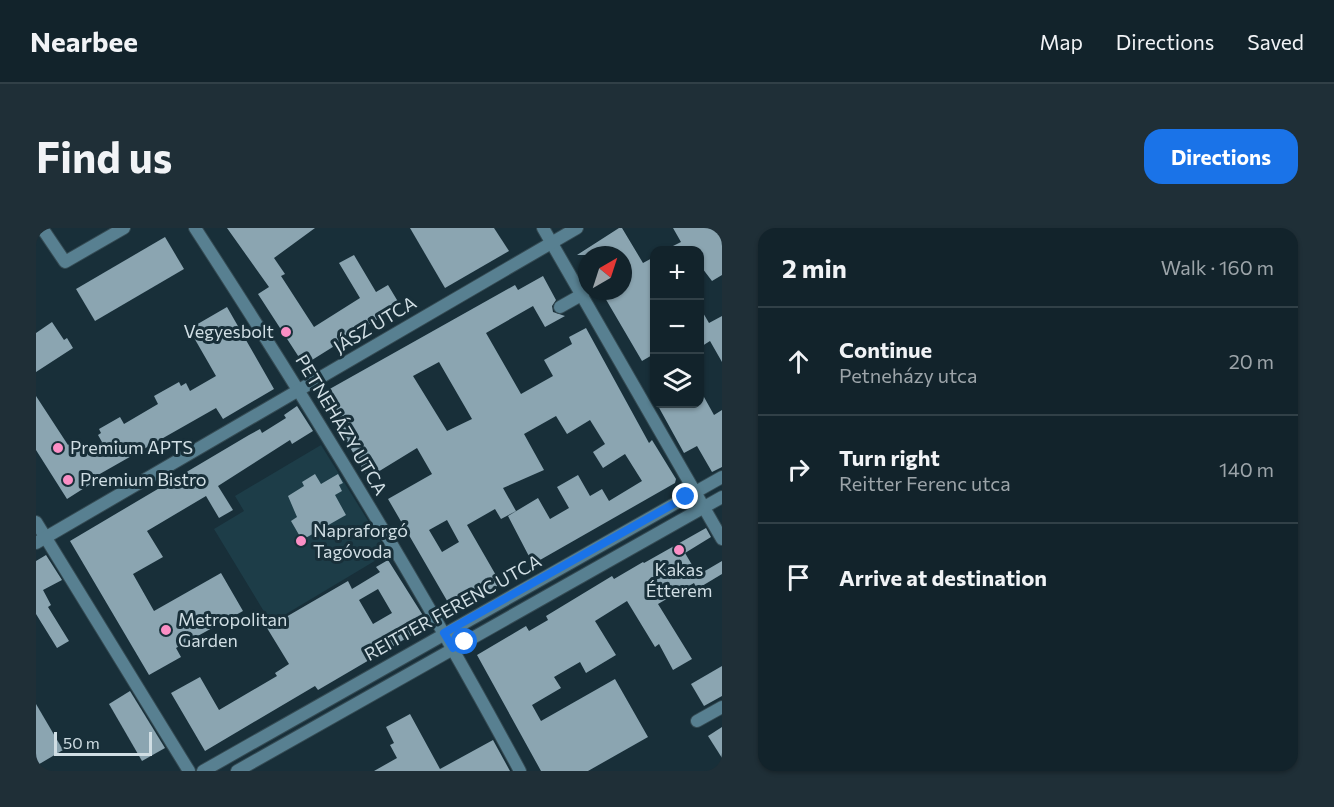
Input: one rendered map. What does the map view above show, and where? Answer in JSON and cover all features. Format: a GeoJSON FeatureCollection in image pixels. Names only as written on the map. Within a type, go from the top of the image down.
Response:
{"type":"FeatureCollection","features":[{"type":"Feature","properties":{"kind":"street"},"geometry":{"type":"LineString","coordinates":[[42,228],[65,262],[124,228]]}},
{"type":"Feature","properties":{"kind":"street","name":"PETNEHÁZY UTCA"},"geometry":{"type":"LineString","coordinates":[[195,228],[301,390],[453,648],[520,771]]}},
{"type":"Feature","properties":{"kind":"street"},"geometry":{"type":"LineString","coordinates":[[543,228],[578,285]]}},
{"type":"Feature","properties":{"kind":"street","name":"JÁSZ UTCA"},"geometry":{"type":"LineString","coordinates":[[41,541],[577,228]]}},
{"type":"Feature","properties":{"kind":"street"},"geometry":{"type":"LineString","coordinates":[[560,307],[578,297]]}},
{"type":"Feature","properties":{"kind":"street"},"geometry":{"type":"LineString","coordinates":[[586,300],[722,539]]}},
{"type":"Feature","properties":{"kind":"street","name":"REITTER FERENC UTCA"},"geometry":{"type":"LineString","coordinates":[[203,771],[722,477]]}},
{"type":"Feature","properties":{"kind":"street","name":"REITTER FERENC UTCA"},"geometry":{"type":"LineString","coordinates":[[237,771],[722,497]]}},
{"type":"Feature","properties":{"kind":"street"},"geometry":{"type":"LineString","coordinates":[[36,522],[41,541],[189,771]]}},
{"type":"Feature","properties":{"kind":"street"},"geometry":{"type":"LineString","coordinates":[[697,721],[722,707]]}},
{"type":"Feature","properties":{"kind":"shaded area","name":"Napraforgó Tagóvoda"},"geometry":{"type":"Polygon","coordinates":[[[321,445],[388,553],[271,623],[214,529],[244,511],[235,496],[321,445]]]}},
{"type":"Feature","properties":{"kind":"building"},"geometry":{"type":"Polygon","coordinates":[[[227,228],[315,228],[274,258],[285,274],[281,276],[314,327],[360,298],[339,263],[354,255],[376,292],[388,285],[400,305],[304,365],[258,294],[269,287],[227,228]]]}},
{"type":"Feature","properties":{"kind":"building"},"geometry":{"type":"Polygon","coordinates":[[[410,228],[494,228],[509,251],[445,288],[410,228]]]}},
{"type":"Feature","properties":{"kind":"building"},"geometry":{"type":"Polygon","coordinates":[[[622,228],[643,263],[650,259],[650,356],[642,361],[606,300],[632,300],[632,246],[591,246],[622,228]]]}},
{"type":"Feature","properties":{"kind":"building"},"geometry":{"type":"Polygon","coordinates":[[[673,228],[722,228],[722,275],[712,281],[704,271],[704,246],[673,246],[681,242],[673,228]]]}},
{"type":"Feature","properties":{"kind":"building"},"geometry":{"type":"Polygon","coordinates":[[[165,237],[184,269],[95,321],[76,289],[165,237]]]}},
{"type":"Feature","properties":{"kind":"building"},"geometry":{"type":"Polygon","coordinates":[[[543,276],[556,300],[552,306],[553,312],[565,316],[545,327],[533,306],[486,333],[521,394],[553,376],[544,360],[572,344],[569,337],[586,328],[649,443],[652,440],[676,479],[675,483],[533,564],[508,516],[538,498],[550,519],[569,508],[557,487],[578,475],[590,496],[602,489],[609,501],[642,481],[625,454],[603,468],[593,452],[605,444],[590,420],[567,434],[556,416],[524,434],[544,470],[503,488],[516,511],[501,519],[495,509],[467,525],[501,584],[453,611],[388,499],[432,474],[417,448],[368,478],[319,395],[515,285],[518,290],[543,276]],[[439,362],[413,376],[447,431],[472,419],[439,362]],[[447,520],[429,530],[442,552],[459,542],[447,520]]]}},
{"type":"Feature","properties":{"kind":"building"},"geometry":{"type":"Polygon","coordinates":[[[227,307],[274,389],[223,419],[216,408],[98,475],[100,478],[67,499],[36,450],[36,396],[68,445],[75,440],[83,452],[102,442],[98,435],[101,433],[99,429],[120,417],[124,424],[158,404],[154,396],[179,382],[181,386],[186,383],[190,391],[216,376],[189,329],[227,307]]]}},
{"type":"Feature","properties":{"kind":"building"},"geometry":{"type":"Polygon","coordinates":[[[704,314],[709,323],[722,316],[722,362],[710,341],[704,345],[704,314]]]}},
{"type":"Feature","properties":{"kind":"building"},"geometry":{"type":"Polygon","coordinates":[[[52,322],[64,340],[67,338],[73,348],[36,372],[36,333],[52,322]]]}},
{"type":"Feature","properties":{"kind":"building"},"geometry":{"type":"Polygon","coordinates":[[[704,397],[714,415],[722,410],[722,467],[712,472],[697,446],[684,453],[659,408],[704,408],[704,397]]]}},
{"type":"Feature","properties":{"kind":"building"},"geometry":{"type":"Polygon","coordinates":[[[297,406],[313,431],[292,444],[290,440],[218,486],[233,510],[219,518],[206,496],[147,531],[163,557],[133,574],[154,611],[221,573],[243,611],[176,648],[181,657],[149,675],[70,541],[249,435],[260,429],[262,433],[286,418],[284,415],[297,406]]]}},
{"type":"Feature","properties":{"kind":"building","name":"Napraforgó Tagóvoda"},"geometry":{"type":"Polygon","coordinates":[[[315,474],[321,484],[338,474],[343,483],[339,485],[342,491],[335,495],[346,515],[302,540],[291,521],[297,517],[288,496],[304,486],[302,482],[315,474]]]}},
{"type":"Feature","properties":{"kind":"building"},"geometry":{"type":"Polygon","coordinates":[[[706,528],[711,537],[685,553],[698,575],[722,561],[722,574],[697,589],[694,583],[658,604],[692,659],[673,670],[659,644],[655,647],[627,601],[595,621],[616,655],[586,673],[580,662],[554,677],[561,688],[532,705],[541,721],[615,679],[648,737],[588,771],[541,771],[477,655],[526,626],[529,631],[548,620],[546,616],[612,576],[614,579],[706,528]]]}},
{"type":"Feature","properties":{"kind":"building"},"geometry":{"type":"Polygon","coordinates":[[[46,555],[62,580],[43,590],[51,605],[48,607],[69,641],[57,648],[36,614],[36,561],[46,555]]]}},
{"type":"Feature","properties":{"kind":"building"},"geometry":{"type":"Polygon","coordinates":[[[388,560],[429,625],[318,690],[315,686],[205,751],[171,693],[200,677],[219,710],[277,676],[275,673],[289,664],[267,628],[348,581],[352,589],[380,572],[376,567],[388,560]],[[378,589],[359,600],[373,624],[392,613],[378,589]]]}},
{"type":"Feature","properties":{"kind":"building"},"geometry":{"type":"Polygon","coordinates":[[[722,666],[722,696],[704,706],[691,684],[722,666]]]}},
{"type":"Feature","properties":{"kind":"building"},"geometry":{"type":"Polygon","coordinates":[[[130,691],[165,748],[142,761],[109,704],[130,691]]]}},
{"type":"Feature","properties":{"kind":"building"},"geometry":{"type":"Polygon","coordinates":[[[36,704],[63,750],[36,766],[36,704]]]}},
{"type":"Feature","properties":{"kind":"building"},"geometry":{"type":"Polygon","coordinates":[[[410,714],[440,769],[493,740],[510,771],[374,771],[397,758],[390,745],[394,743],[386,727],[410,714]]]}},
{"type":"Feature","properties":{"kind":"building"},"geometry":{"type":"Polygon","coordinates":[[[722,727],[722,758],[708,736],[722,727]]]}},
{"type":"Feature","properties":{"kind":"place","name":"Vegyesbolt"},"geometry":{"type":"Point","coordinates":[286,332]}},
{"type":"Feature","properties":{"kind":"place","name":"Premium APTS"},"geometry":{"type":"Point","coordinates":[58,448]}},
{"type":"Feature","properties":{"kind":"place","name":"Premium Bistro"},"geometry":{"type":"Point","coordinates":[68,480]}},
{"type":"Feature","properties":{"kind":"place","name":"Napraforgó Tagóvoda"},"geometry":{"type":"Point","coordinates":[301,541]}},
{"type":"Feature","properties":{"kind":"place","name":"Kakas Étterem"},"geometry":{"type":"Point","coordinates":[679,550]}},
{"type":"Feature","properties":{"kind":"place","name":"Metropolitan Garden"},"geometry":{"type":"Point","coordinates":[166,630]}},
{"type":"Feature","properties":{"kind":"route"},"geometry":{"type":"LineString","coordinates":[[465,642],[453,648],[444,633],[686,497]]}}]}
